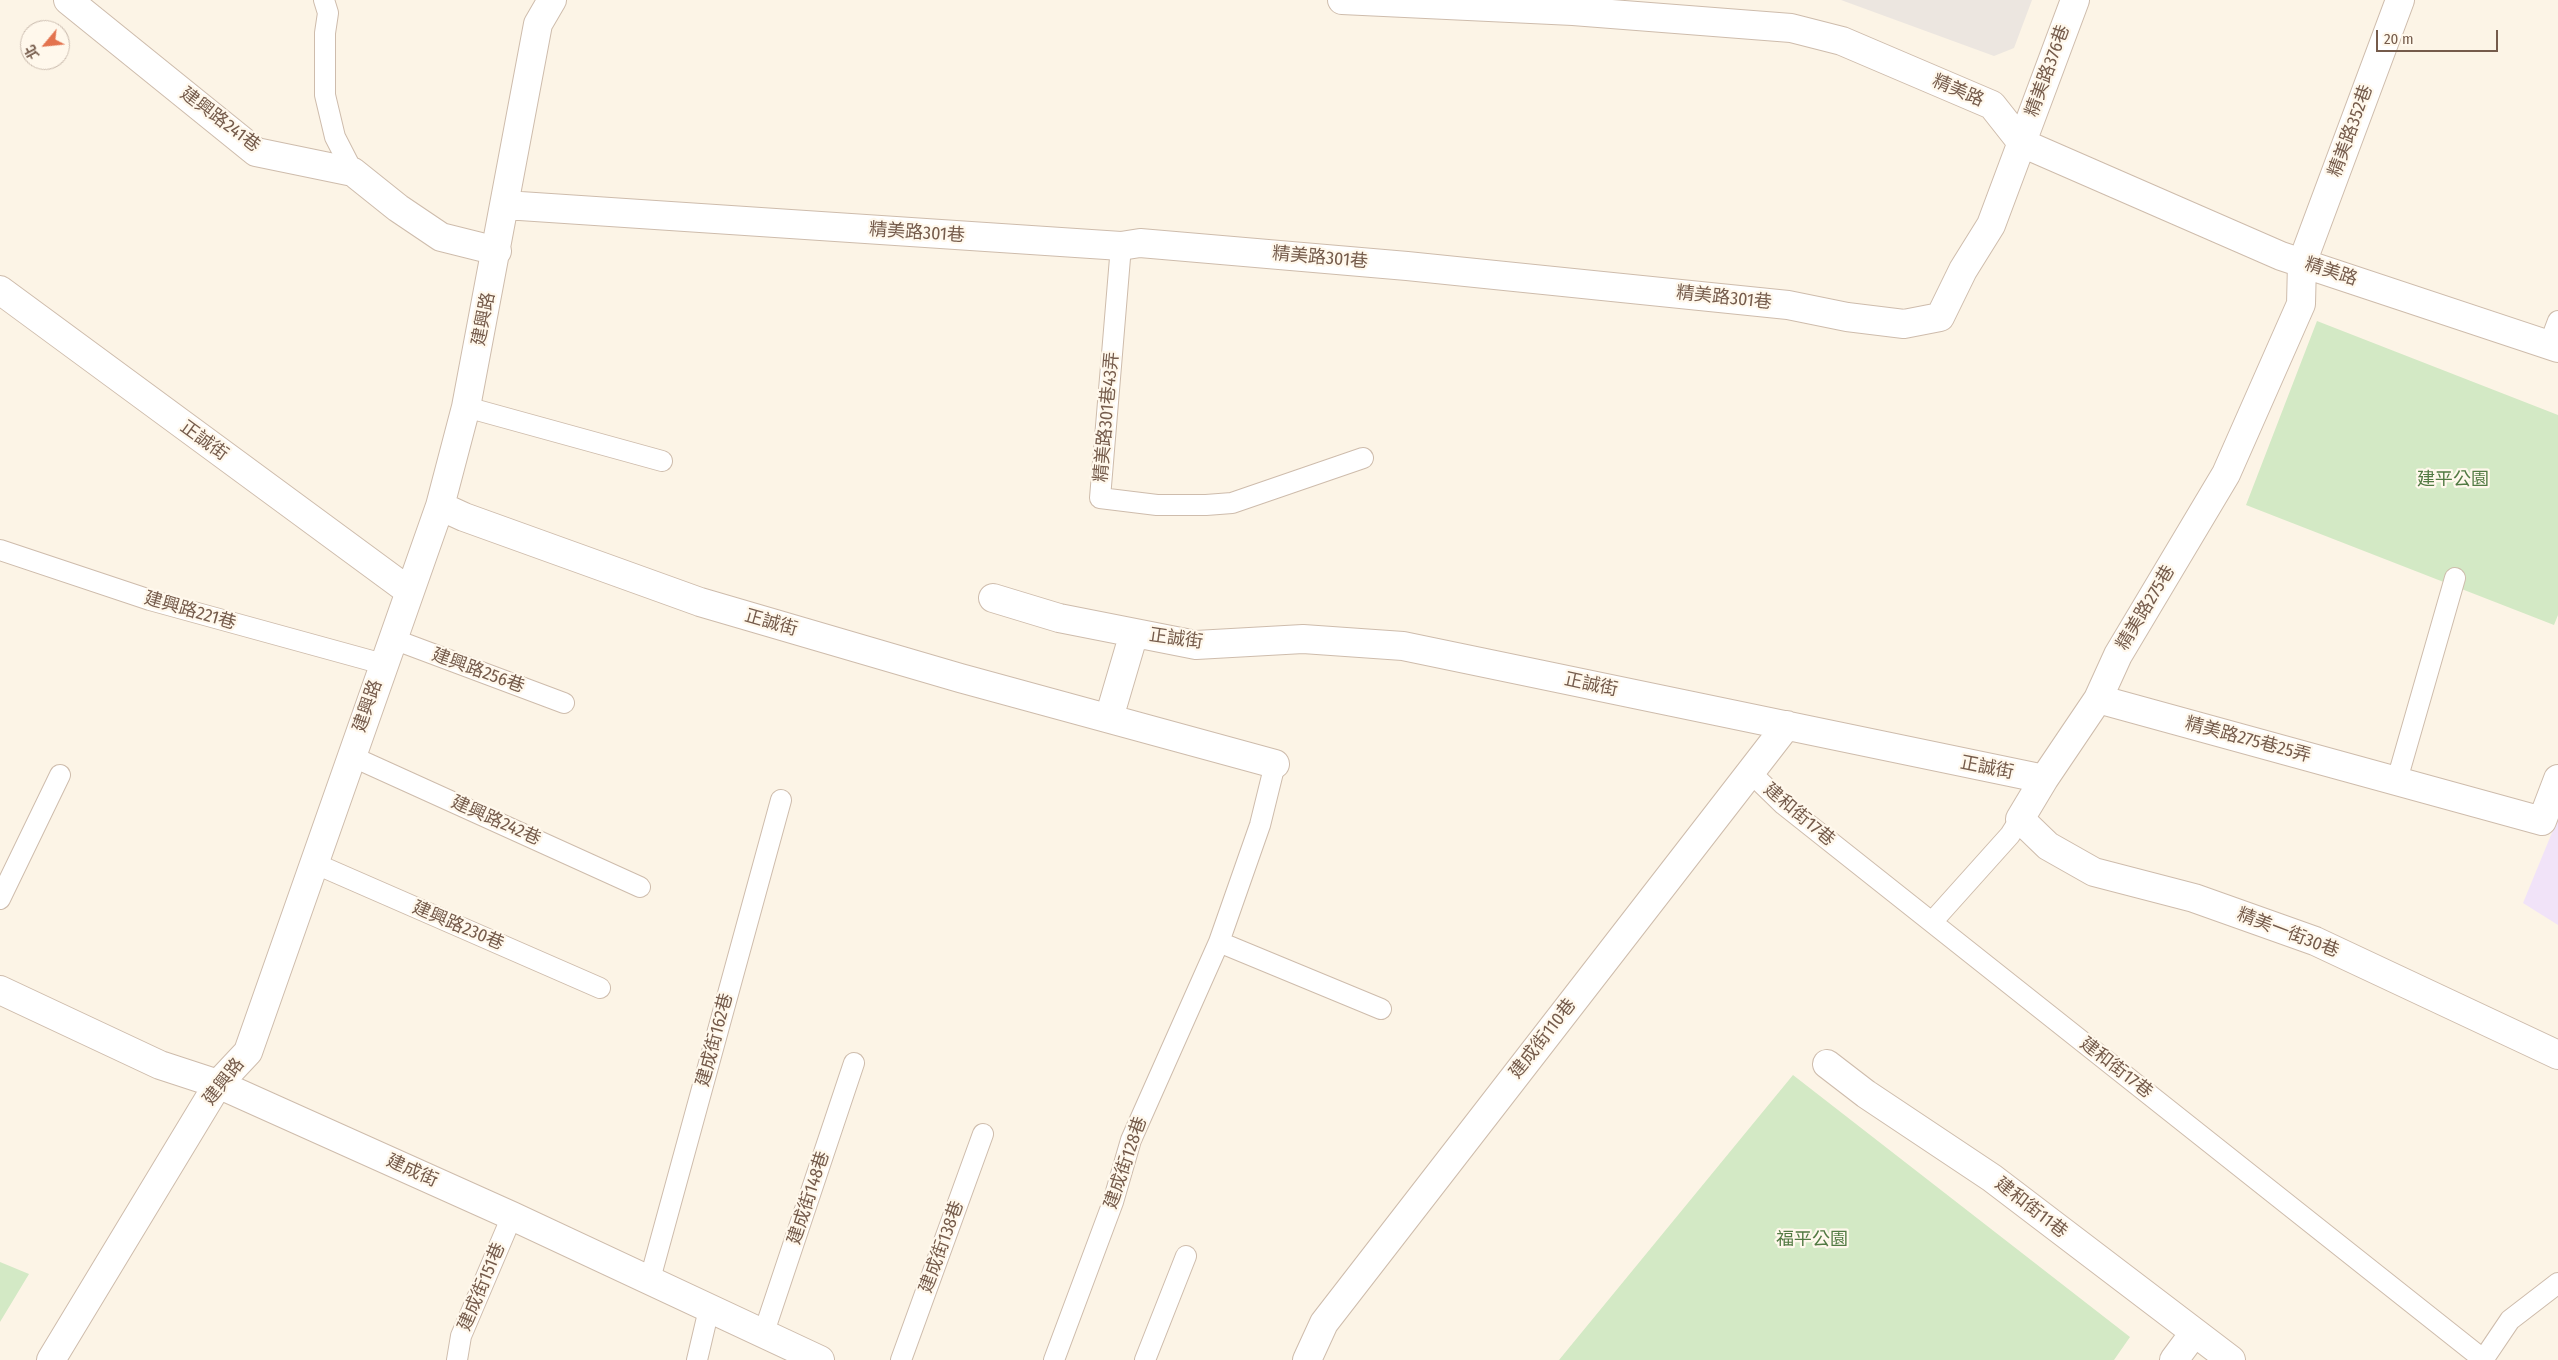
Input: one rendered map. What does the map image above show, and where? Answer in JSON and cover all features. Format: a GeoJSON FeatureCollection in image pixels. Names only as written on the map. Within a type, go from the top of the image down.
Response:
{"type":"FeatureCollection","features":[{"type":"Feature","properties":{"kind":"street","name":"建興路241巷"},"geometry":{"type":"LineString","coordinates":[[68,0],[256,152],[353,172],[398,208],[441,237],[497,251]]}},
{"type":"Feature","properties":{"kind":"street","name":"建興路"},"geometry":{"type":"LineString","coordinates":[[51,1360],[218,1084],[248,1052],[316,864],[351,756],[440,506],[466,406],[506,205],[538,24],[552,0]]}},
{"type":"Feature","properties":{"kind":"street","name":"精美路"},"geometry":{"type":"LineString","coordinates":[[1342,0],[1573,10],[1791,28],[1842,41],[1992,105],[2022,143],[2281,256],[2555,338]]}},
{"type":"Feature","properties":{"kind":"street","name":"精美路376巷"},"geometry":{"type":"LineString","coordinates":[[2022,143],[2075,0]]}},
{"type":"Feature","properties":{"kind":"street","name":"精美路352巷"},"geometry":{"type":"LineString","coordinates":[[2302,263],[2400,0]]}},
{"type":"Feature","properties":{"kind":"street","name":"精美路301巷"},"geometry":{"type":"LineString","coordinates":[[506,205],[1122,246],[1140,243],[1590,284],[1788,305],[1847,317],[1904,324],[1940,317],[1963,270],[1991,225],[2022,143]]}},
{"type":"Feature","properties":{"kind":"street","name":"精美路275巷"},"geometry":{"type":"LineString","coordinates":[[2020,819],[2044,779],[2098,699],[2118,655],[2226,474],[2301,304],[2302,263]]}},
{"type":"Feature","properties":{"kind":"street","name":"正誠街"},"geometry":{"type":"LineString","coordinates":[[0,290],[409,591]]}},
{"type":"Feature","properties":{"kind":"street","name":"正誠街"},"geometry":{"type":"LineString","coordinates":[[440,506],[464,517],[700,602],[960,678],[1275,764]]}},
{"type":"Feature","properties":{"kind":"street","name":"正誠街"},"geometry":{"type":"LineString","coordinates":[[993,598],[1059,618],[1196,645],[1303,639],[1403,646],[1788,725],[1896,750],[2044,779]]}},
{"type":"Feature","properties":{"kind":"street","name":"正誠街"},"geometry":{"type":"LineString","coordinates":[[1109,718],[1134,633]]}},
{"type":"Feature","properties":{"kind":"street","name":"精美路275巷25弄"},"geometry":{"type":"LineString","coordinates":[[2098,699],[2542,821],[2558,779]]}},
{"type":"Feature","properties":{"kind":"street","name":"建成街110巷"},"geometry":{"type":"LineString","coordinates":[[1307,1360],[1324,1323],[1788,725]]}},
{"type":"Feature","properties":{"kind":"street","name":"精美一街30巷"},"geometry":{"type":"LineString","coordinates":[[2020,819],[2048,846],[2094,872],[2194,898],[2315,941],[2558,1055]]}},
{"type":"Feature","properties":{"kind":"street","name":"建成街"},"geometry":{"type":"LineString","coordinates":[[0,990],[160,1065],[218,1084],[512,1216],[650,1279],[709,1309],[764,1332],[820,1360]]}},
{"type":"Feature","properties":{"kind":"street","name":"建和街11巷"},"geometry":{"type":"LineString","coordinates":[[1827,1064],[1866,1094],[1992,1178],[2230,1360]]}},
{"type":"Feature","properties":{"kind":"street"},"geometry":{"type":"LineString","coordinates":[[2174,1360],[2194,1333]]}},
{"type":"Feature","properties":{"kind":"lane"},"geometry":{"type":"LineString","coordinates":[[324,0],[328,13],[325,33],[325,95],[335,137],[353,172]]}},
{"type":"Feature","properties":{"kind":"lane","name":"精美路301巷43弄"},"geometry":{"type":"LineString","coordinates":[[1122,246],[1100,498],[1156,505],[1232,503],[1362,458]]}},
{"type":"Feature","properties":{"kind":"lane"},"geometry":{"type":"LineString","coordinates":[[466,406],[662,461]]}},
{"type":"Feature","properties":{"kind":"lane","name":"建興路221巷"},"geometry":{"type":"LineString","coordinates":[[0,550],[150,600],[383,664]]}},
{"type":"Feature","properties":{"kind":"lane"},"geometry":{"type":"LineString","coordinates":[[2397,780],[2455,578]]}},
{"type":"Feature","properties":{"kind":"lane","name":"建興路256巷"},"geometry":{"type":"LineString","coordinates":[[393,639],[564,703]]}},
{"type":"Feature","properties":{"kind":"lane","name":"建興路242巷"},"geometry":{"type":"LineString","coordinates":[[351,756],[640,887]]}},
{"type":"Feature","properties":{"kind":"lane","name":"建成街128巷"},"geometry":{"type":"LineString","coordinates":[[1054,1360],[1113,1202],[1131,1140],[1219,942],[1260,825],[1275,764]]}},
{"type":"Feature","properties":{"kind":"lane","name":"建和街17巷"},"geometry":{"type":"LineString","coordinates":[[1750,772],[1784,805],[2484,1360]]}},
{"type":"Feature","properties":{"kind":"lane"},"geometry":{"type":"LineString","coordinates":[[0,899],[60,775]]}},
{"type":"Feature","properties":{"kind":"lane","name":"建成街162巷"},"geometry":{"type":"LineString","coordinates":[[650,1279],[781,800]]}},
{"type":"Feature","properties":{"kind":"lane","name":"精美路275巷"},"geometry":{"type":"LineString","coordinates":[[1932,922],[2010,835],[2020,819]]}},
{"type":"Feature","properties":{"kind":"lane","name":"建興路230巷"},"geometry":{"type":"LineString","coordinates":[[316,864],[600,988]]}},
{"type":"Feature","properties":{"kind":"lane"},"geometry":{"type":"LineString","coordinates":[[1219,942],[1382,1009]]}},
{"type":"Feature","properties":{"kind":"lane","name":"建成街148巷"},"geometry":{"type":"LineString","coordinates":[[764,1332],[854,1063]]}},
{"type":"Feature","properties":{"kind":"lane","name":"建成街138巷"},"geometry":{"type":"LineString","coordinates":[[901,1360],[983,1134]]}},
{"type":"Feature","properties":{"kind":"lane","name":"建成街151巷"},"geometry":{"type":"LineString","coordinates":[[456,1360],[461,1336],[512,1216]]}},
{"type":"Feature","properties":{"kind":"lane"},"geometry":{"type":"LineString","coordinates":[[1145,1360],[1186,1256]]}},
{"type":"Feature","properties":{"kind":"lane"},"geometry":{"type":"LineString","coordinates":[[2484,1360],[2510,1320],[2558,1283]]}},
{"type":"Feature","properties":{"kind":"lane"},"geometry":{"type":"LineString","coordinates":[[697,1360],[709,1309]]}},
{"type":"Feature","properties":{"kind":"shaded area"},"geometry":{"type":"Polygon","coordinates":[[[1841,0],[2032,0],[2014,48],[1994,56],[1841,0]]]}},
{"type":"Feature","properties":{"kind":"shaded area"},"geometry":{"type":"Polygon","coordinates":[[[2558,818],[2558,925],[2523,903],[2558,818]]]}},
{"type":"Feature","properties":{"kind":"green space","name":"建平公園"},"geometry":{"type":"Polygon","coordinates":[[[2317,321],[2558,415],[2558,615],[2554,625],[2246,505],[2317,321]]]}},
{"type":"Feature","properties":{"kind":"green space","name":"福平公園"},"geometry":{"type":"Polygon","coordinates":[[[1793,1075],[2130,1337],[2114,1360],[1559,1360],[1793,1075]]]}},
{"type":"Feature","properties":{"kind":"green space"},"geometry":{"type":"Polygon","coordinates":[[[0,1262],[29,1274],[0,1322],[0,1262]]]}}]}
